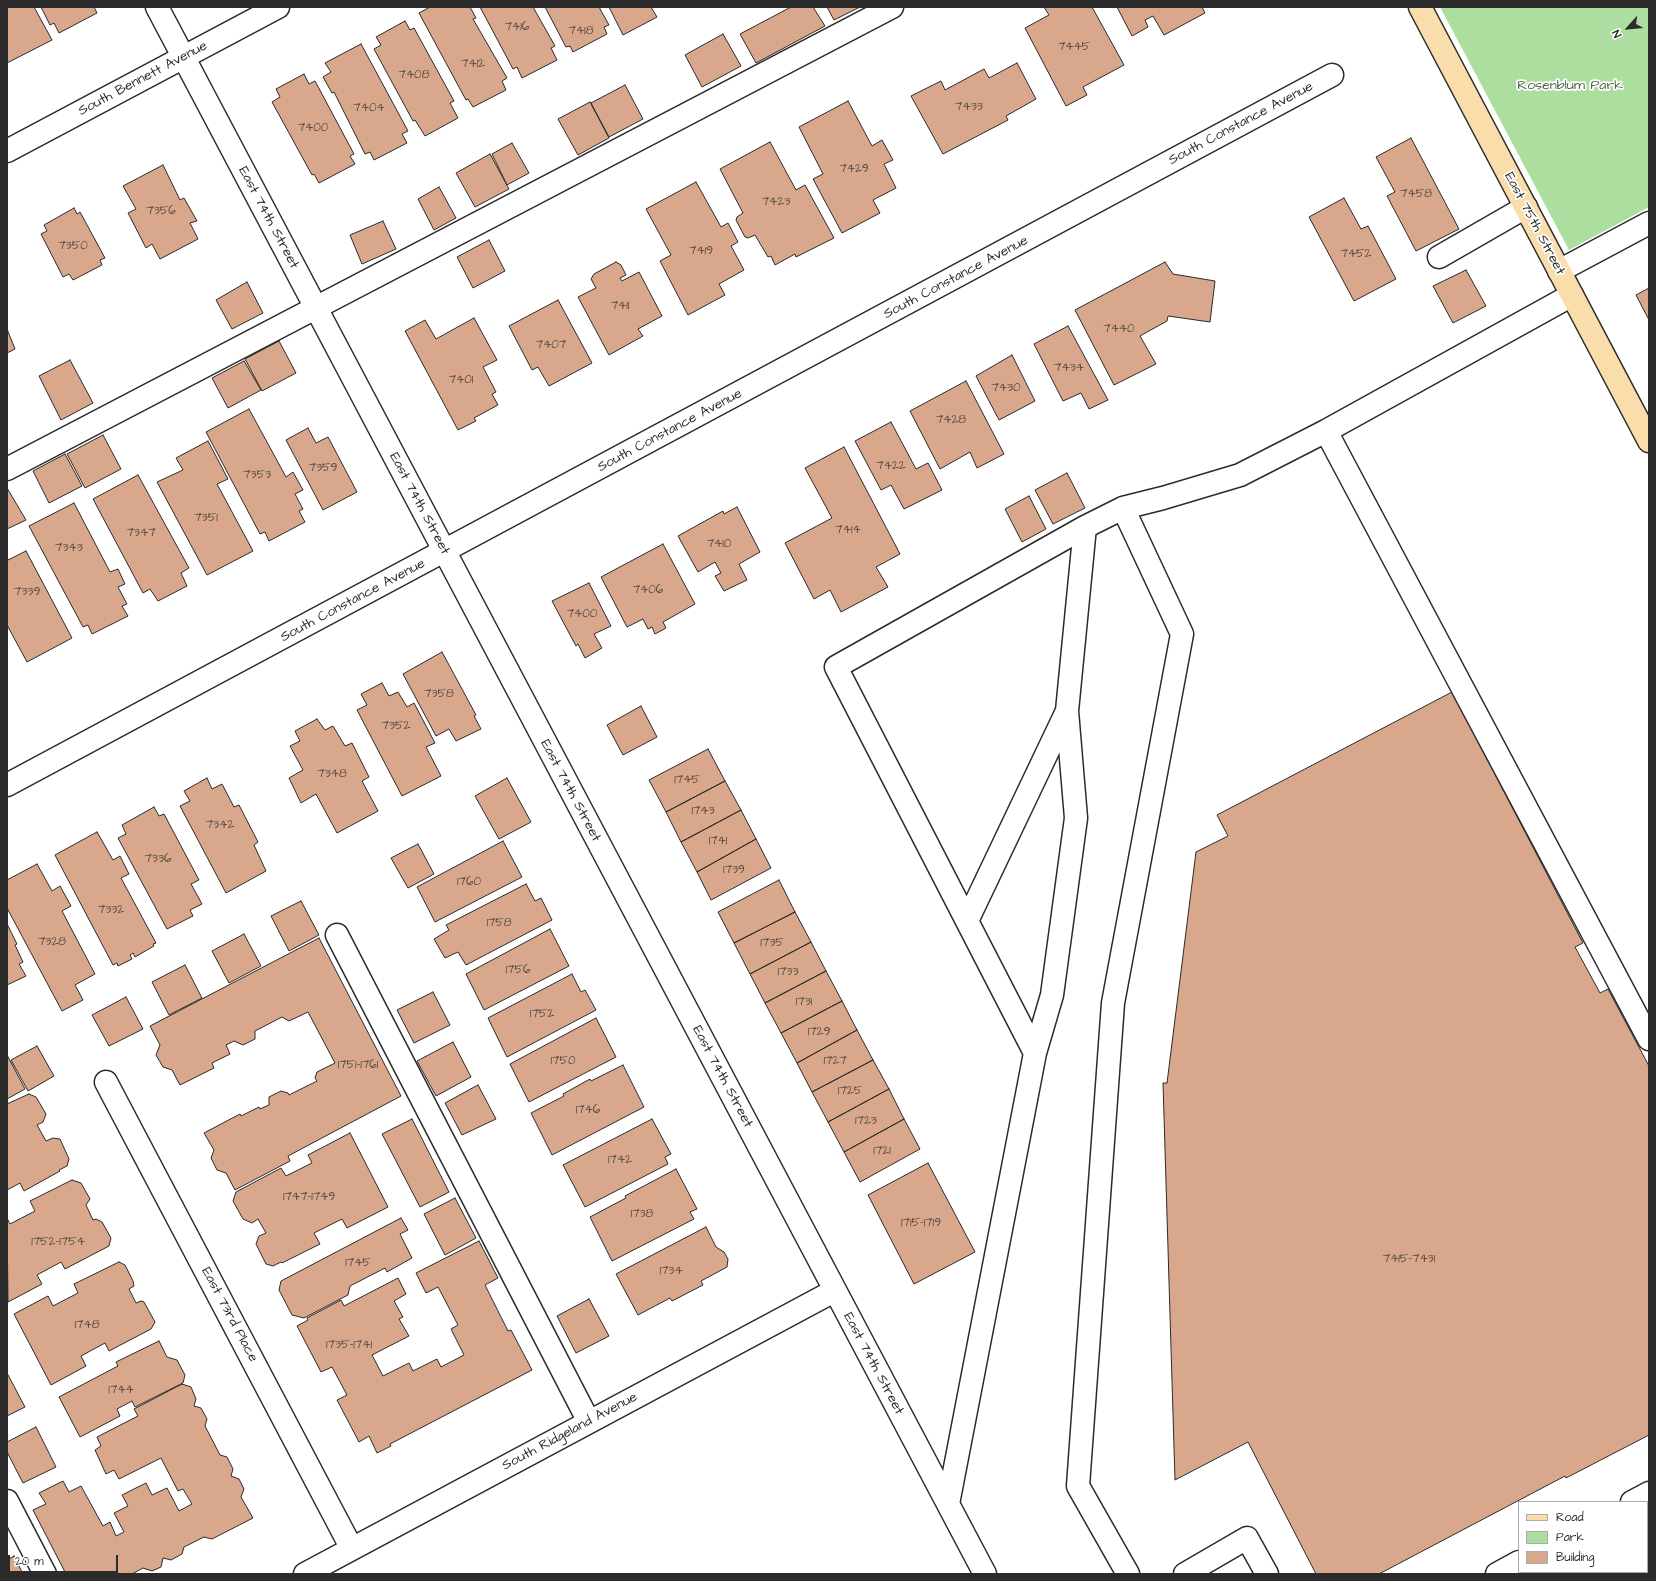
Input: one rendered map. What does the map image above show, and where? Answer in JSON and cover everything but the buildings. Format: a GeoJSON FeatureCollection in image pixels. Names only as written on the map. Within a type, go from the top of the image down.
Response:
{"type":"FeatureCollection","features":[{"type":"Feature","properties":{"kind":"main road","name":"East 75th Street"},"geometry":{"type":"LineString","coordinates":[[1420,7],[1649,441]]}},
{"type":"Feature","properties":{"kind":"street","name":"East 74th Street"},"geometry":{"type":"LineString","coordinates":[[157,7],[834,1291],[985,1574]]}},
{"type":"Feature","properties":{"kind":"street","name":"South Bennett Avenue"},"geometry":{"type":"LineString","coordinates":[[7,151],[278,7]]}},
{"type":"Feature","properties":{"kind":"street"},"geometry":{"type":"LineString","coordinates":[[7,469],[892,7]]}},
{"type":"Feature","properties":{"kind":"street","name":"South Constance Avenue"},"geometry":{"type":"LineString","coordinates":[[7,785],[1332,75]]}},
{"type":"Feature","properties":{"kind":"street"},"geometry":{"type":"LineString","coordinates":[[1439,257],[1526,207]]}},
{"type":"Feature","properties":{"kind":"street"},"geometry":{"type":"LineString","coordinates":[[1559,271],[1649,223]]}},
{"type":"Feature","properties":{"kind":"street"},"geometry":{"type":"LineString","coordinates":[[1035,1053],[836,667],[1085,527],[1123,508],[1163,498],[1240,475],[1326,431],[1572,294]]}},
{"type":"Feature","properties":{"kind":"street"},"geometry":{"type":"LineString","coordinates":[[1326,431],[1649,1039]]}},
{"type":"Feature","properties":{"kind":"street"},"geometry":{"type":"LineString","coordinates":[[1123,508],[1182,634],[1113,1003],[1078,1486],[1128,1574]]}},
{"type":"Feature","properties":{"kind":"street"},"geometry":{"type":"LineString","coordinates":[[948,1504],[1035,1053],[1052,995],[1076,818],[1067,711],[1085,527]]}},
{"type":"Feature","properties":{"kind":"street"},"geometry":{"type":"LineString","coordinates":[[966,921],[1067,711]]}},
{"type":"Feature","properties":{"kind":"street"},"geometry":{"type":"LineString","coordinates":[[337,935],[589,1422]]}},
{"type":"Feature","properties":{"kind":"street","name":"East 73rd Place"},"geometry":{"type":"LineString","coordinates":[[106,1082],[352,1549]]}},
{"type":"Feature","properties":{"kind":"street","name":"South Ridgeland Avenue"},"geometry":{"type":"LineString","coordinates":[[305,1574],[834,1291]]}},
{"type":"Feature","properties":{"kind":"street"},"geometry":{"type":"LineString","coordinates":[[1634,1501],[1649,1493]]}},
{"type":"Feature","properties":{"kind":"street"},"geometry":{"type":"LineString","coordinates":[[7,1501],[45,1574]]}},
{"type":"Feature","properties":{"kind":"street"},"geometry":{"type":"LineString","coordinates":[[1185,1574],[1247,1538],[1267,1574]]}},
{"type":"Feature","properties":{"kind":"street"},"geometry":{"type":"LineString","coordinates":[[1497,1574],[1518,1563]]}},
{"type":"Feature","properties":{"kind":"green space","name":"Rosenblum Park"},"geometry":{"type":"Polygon","coordinates":[[[1440,7],[1649,7],[1649,207],[1569,250],[1440,7]]]}}]}
